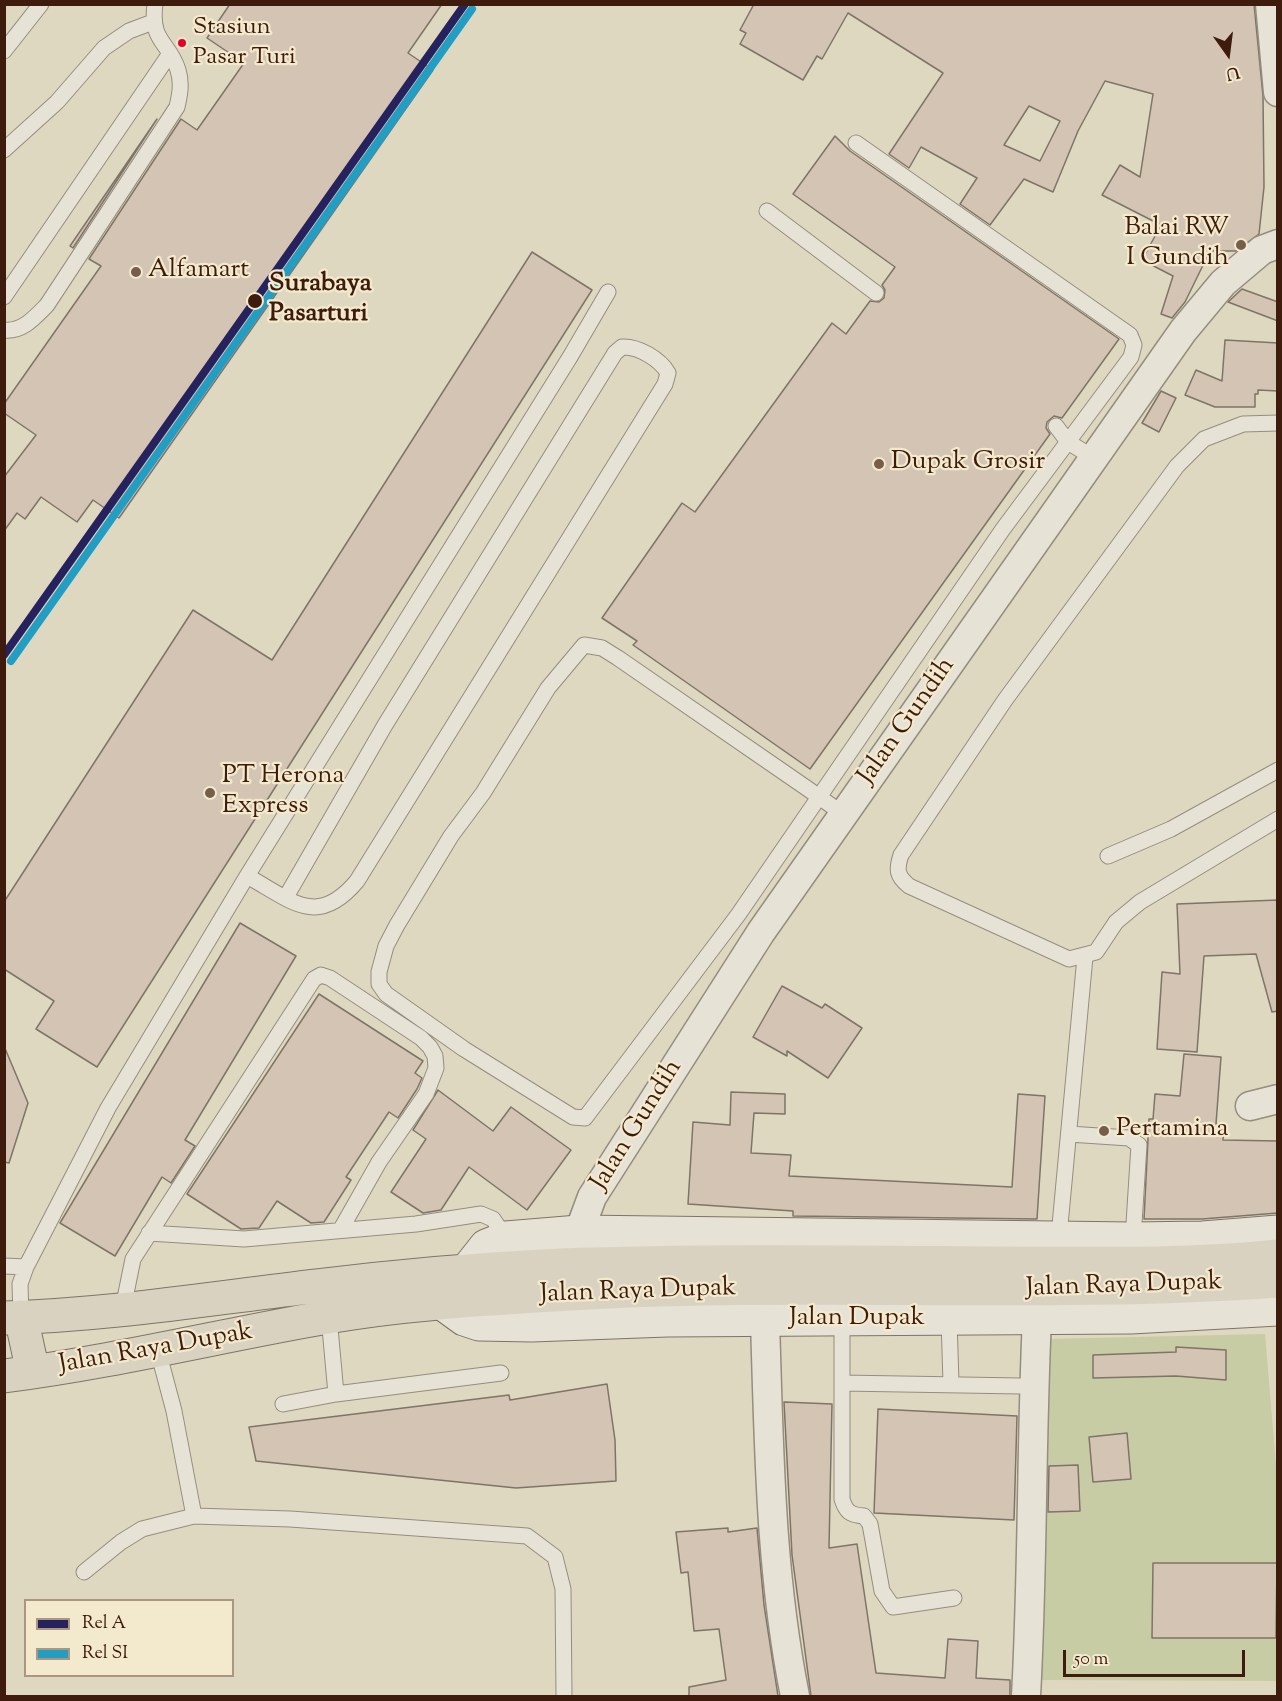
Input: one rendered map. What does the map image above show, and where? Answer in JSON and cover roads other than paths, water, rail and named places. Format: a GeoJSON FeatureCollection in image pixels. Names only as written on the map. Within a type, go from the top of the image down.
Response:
{"type":"FeatureCollection","features":[{"type":"Feature","properties":{"kind":"main road"},"geometry":{"type":"LineString","coordinates":[[467,1270],[486,1246],[506,1238],[579,1232],[899,1250],[1059,1236],[1133,1239],[1203,1238],[1277,1253]]}},
{"type":"Feature","properties":{"kind":"main road","name":"Jalan Raya Dupak"},"geometry":{"type":"LineString","coordinates":[[13,1317],[123,1308],[155,1308],[315,1286],[467,1270],[564,1265],[899,1250],[1138,1264],[1237,1260],[1277,1253]]}},
{"type":"Feature","properties":{"kind":"main road","name":"Jalan Raya Dupak"},"geometry":{"type":"LineString","coordinates":[[19,1374],[158,1351],[330,1317],[442,1303],[573,1294],[766,1289],[1031,1290],[1212,1286],[1277,1253]]}},
{"type":"Feature","properties":{"kind":"main road","name":"Jalan Dupak"},"geometry":{"type":"LineString","coordinates":[[442,1303],[464,1319],[479,1324],[842,1318],[1131,1317],[1278,1310]]}},
{"type":"Feature","properties":{"kind":"main road"},"geometry":{"type":"LineString","coordinates":[[13,1317],[19,1374]]}},
{"type":"Feature","properties":{"kind":"street"},"geometry":{"type":"LineString","coordinates":[[1270,4],[1278,92]]}},
{"type":"Feature","properties":{"kind":"street","name":"Jalan Gundih"},"geometry":{"type":"LineString","coordinates":[[579,1232],[592,1197],[761,932],[1094,458],[1198,312],[1223,283],[1262,250],[1278,243]]}},
{"type":"Feature","properties":{"kind":"street"},"geometry":{"type":"LineString","coordinates":[[1250,1106],[1278,1099]]}},
{"type":"Feature","properties":{"kind":"street"},"geometry":{"type":"LineString","coordinates":[[1026,1696],[1032,1589],[1033,1411],[1037,1318]]}},
{"type":"Feature","properties":{"kind":"street"},"geometry":{"type":"LineString","coordinates":[[765,1321],[771,1524],[785,1641],[795,1696]]}},
{"type":"Feature","properties":{"kind":"lane"},"geometry":{"type":"LineString","coordinates":[[4,51],[41,4]]}},
{"type":"Feature","properties":{"kind":"lane"},"geometry":{"type":"LineString","coordinates":[[4,330],[13,330],[31,322],[47,305],[177,107],[181,88],[178,68],[159,41],[153,22],[155,4]]}},
{"type":"Feature","properties":{"kind":"lane"},"geometry":{"type":"LineString","coordinates":[[7,141],[30,128],[57,102],[104,48],[129,31],[153,22]]}},
{"type":"Feature","properties":{"kind":"lane"},"geometry":{"type":"LineString","coordinates":[[4,297],[169,55]]}},
{"type":"Feature","properties":{"kind":"lane"},"geometry":{"type":"LineString","coordinates":[[843,814],[818,797],[618,658],[602,648],[584,645],[548,688],[483,793],[451,836],[397,925],[386,946],[379,972],[379,984],[386,994],[464,1049],[573,1117],[585,1118],[738,915],[818,797],[1003,529],[1131,357],[1134,345],[1130,335],[856,143]]}},
{"type":"Feature","properties":{"kind":"lane"},"geometry":{"type":"LineString","coordinates":[[767,211],[876,293]]}},
{"type":"Feature","properties":{"kind":"lane"},"geometry":{"type":"LineString","coordinates":[[13,1317],[26,1267],[108,1108],[247,876],[565,366],[608,292]]}},
{"type":"Feature","properties":{"kind":"lane"},"geometry":{"type":"LineString","coordinates":[[247,876],[286,897],[315,909],[326,907],[343,897],[357,881],[665,384],[668,373],[662,363],[629,347],[622,347],[615,353],[385,724],[286,897]]}},
{"type":"Feature","properties":{"kind":"lane"},"geometry":{"type":"LineString","coordinates":[[1278,423],[1243,424],[1204,439],[1177,466],[1005,700],[901,855],[897,868],[899,878],[909,886],[1069,958],[1085,957],[1096,952],[1116,922],[1140,902],[1278,819]]}},
{"type":"Feature","properties":{"kind":"lane"},"geometry":{"type":"LineString","coordinates":[[1056,426],[1068,442],[1094,458]]}},
{"type":"Feature","properties":{"kind":"lane"},"geometry":{"type":"LineString","coordinates":[[1108,856],[1171,829],[1278,770]]}},
{"type":"Feature","properties":{"kind":"lane"},"geometry":{"type":"LineString","coordinates":[[1059,1236],[1085,957]]}},
{"type":"Feature","properties":{"kind":"lane"},"geometry":{"type":"LineString","coordinates":[[123,1308],[133,1259],[314,979],[321,975],[330,978],[421,1038],[430,1047],[435,1062],[426,1094],[379,1162],[341,1229]]}},
{"type":"Feature","properties":{"kind":"lane"},"geometry":{"type":"LineString","coordinates":[[1069,1134],[1129,1138],[1138,1145],[1133,1239]]}},
{"type":"Feature","properties":{"kind":"lane"},"geometry":{"type":"LineString","coordinates":[[149,1233],[244,1239],[416,1224],[481,1214],[493,1219],[506,1238]]}},
{"type":"Feature","properties":{"kind":"lane"},"geometry":{"type":"LineString","coordinates":[[4,1266],[26,1267]]}},
{"type":"Feature","properties":{"kind":"lane"},"geometry":{"type":"LineString","coordinates":[[330,1317],[336,1394]]}},
{"type":"Feature","properties":{"kind":"lane"},"geometry":{"type":"LineString","coordinates":[[842,1318],[842,1499],[851,1515],[864,1516],[870,1524],[886,1600],[893,1607],[954,1598]]}},
{"type":"Feature","properties":{"kind":"lane"},"geometry":{"type":"LineString","coordinates":[[949,1319],[951,1383]]}},
{"type":"Feature","properties":{"kind":"lane"},"geometry":{"type":"LineString","coordinates":[[158,1351],[174,1411],[194,1516]]}},
{"type":"Feature","properties":{"kind":"lane"},"geometry":{"type":"LineString","coordinates":[[283,1404],[336,1394],[501,1373]]}},
{"type":"Feature","properties":{"kind":"lane"},"geometry":{"type":"LineString","coordinates":[[842,1383],[951,1383],[1021,1386]]}},
{"type":"Feature","properties":{"kind":"lane"},"geometry":{"type":"LineString","coordinates":[[84,1572],[142,1528],[194,1516],[290,1519],[526,1536],[555,1557],[563,1589],[564,1696]]}},
{"type":"Feature","properties":{"kind":"rail line","name":"A"},"geometry":{"type":"LineString","coordinates":[[4,655],[465,4]]}},
{"type":"Feature","properties":{"kind":"rail line","name":"SI"},"geometry":{"type":"LineString","coordinates":[[11,661],[472,9]]}},
{"type":"Feature","properties":{"kind":"place","name":"Stasiun Pasar Turi"},"geometry":{"type":"Point","coordinates":[182,43]}},
{"type":"Feature","properties":{"kind":"place","name":"Balai RW I Gundih"},"geometry":{"type":"Point","coordinates":[1241,245]}},
{"type":"Feature","properties":{"kind":"place","name":"Alfamart"},"geometry":{"type":"Point","coordinates":[136,272]}},
{"type":"Feature","properties":{"kind":"place","name":"Surabaya Pasarturi"},"geometry":{"type":"Point","coordinates":[255,301]}},
{"type":"Feature","properties":{"kind":"place","name":"Dupak Grosir"},"geometry":{"type":"Point","coordinates":[879,464]}},
{"type":"Feature","properties":{"kind":"place","name":"PT Herona Express"},"geometry":{"type":"Point","coordinates":[210,793]}},
{"type":"Feature","properties":{"kind":"place","name":"Pertamina"},"geometry":{"type":"Point","coordinates":[1104,1131]}}]}
